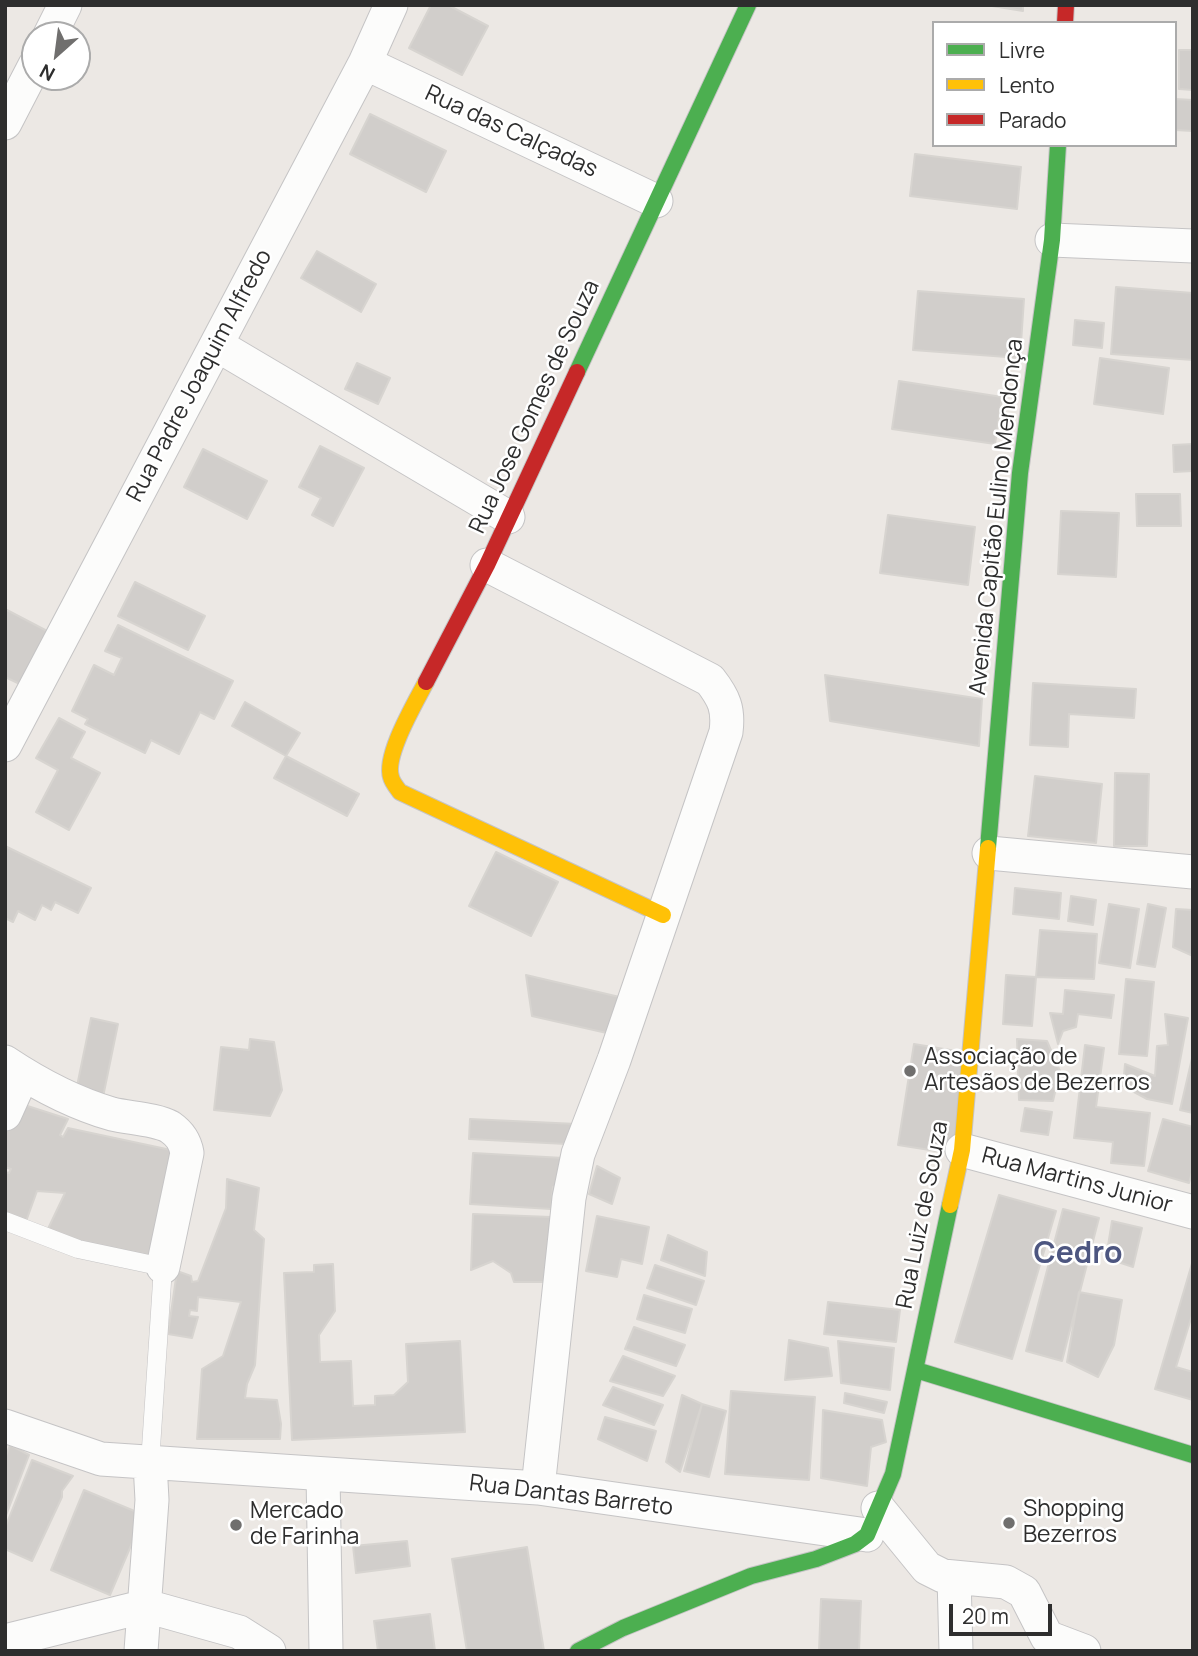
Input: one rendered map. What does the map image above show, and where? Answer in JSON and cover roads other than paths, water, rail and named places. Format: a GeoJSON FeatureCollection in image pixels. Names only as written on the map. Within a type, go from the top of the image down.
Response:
{"type":"FeatureCollection","features":[{"type":"Feature","properties":{"kind":"street"},"geometry":{"type":"LineString","coordinates":[[57,21],[65,5]]}},
{"type":"Feature","properties":{"kind":"street","name":"Rua Padre Joaquim Alfredo"},"geometry":{"type":"LineString","coordinates":[[5,745],[365,63],[391,5]]}},
{"type":"Feature","properties":{"kind":"street","name":"Rua Jose Gomes de Souza"},"geometry":{"type":"LineString","coordinates":[[663,915],[400,792],[391,778],[390,765],[401,731],[487,565],[748,5]]}},
{"type":"Feature","properties":{"kind":"street","name":"Rua das Calçadas"},"geometry":{"type":"LineString","coordinates":[[365,63],[656,201]]}},
{"type":"Feature","properties":{"kind":"street"},"geometry":{"type":"LineString","coordinates":[[5,123],[22,91]]}},
{"type":"Feature","properties":{"kind":"street","name":"Avenida Capitão Eulino Mendonça"},"geometry":{"type":"LineString","coordinates":[[989,853],[1020,473],[1052,240],[1058,147]]}},
{"type":"Feature","properties":{"kind":"street"},"geometry":{"type":"LineString","coordinates":[[1052,240],[1193,246]]}},
{"type":"Feature","properties":{"kind":"street"},"geometry":{"type":"LineString","coordinates":[[216,345],[508,517]]}},
{"type":"Feature","properties":{"kind":"street"},"geometry":{"type":"LineString","coordinates":[[487,565],[710,680],[721,693],[728,715],[726,732],[614,1060],[578,1154],[569,1198],[538,1488]]}},
{"type":"Feature","properties":{"kind":"street"},"geometry":{"type":"LineString","coordinates":[[989,853],[1193,872]]}},
{"type":"Feature","properties":{"kind":"street","name":"Rua Luiz de Souza"},"geometry":{"type":"LineString","coordinates":[[873,1522],[893,1474],[962,1150],[989,853]]}},
{"type":"Feature","properties":{"kind":"street"},"geometry":{"type":"LineString","coordinates":[[5,1114],[14,1068],[88,1106],[131,1119],[166,1125],[182,1138],[187,1153],[163,1267]]}},
{"type":"Feature","properties":{"kind":"street","name":"Rua Martins Junior"},"geometry":{"type":"LineString","coordinates":[[962,1150],[1193,1212]]}},
{"type":"Feature","properties":{"kind":"street"},"geometry":{"type":"LineString","coordinates":[[916,1370],[1193,1455]]}},
{"type":"Feature","properties":{"kind":"street","name":"Rua Dantas Barreto"},"geometry":{"type":"LineString","coordinates":[[5,1426],[102,1460],[538,1488],[873,1522]]}},
{"type":"Feature","properties":{"kind":"street"},"geometry":{"type":"LineString","coordinates":[[141,1651],[152,1500],[150,1463]]}},
{"type":"Feature","properties":{"kind":"street"},"geometry":{"type":"LineString","coordinates":[[323,1474],[326,1651]]}},
{"type":"Feature","properties":{"kind":"street"},"geometry":{"type":"LineString","coordinates":[[578,1651],[623,1628],[751,1576],[834,1553],[855,1544],[873,1522],[927,1568],[943,1576],[1006,1581],[1024,1592],[1046,1637],[1083,1651]]}},
{"type":"Feature","properties":{"kind":"street"},"geometry":{"type":"LineString","coordinates":[[954,1577],[956,1651]]}},
{"type":"Feature","properties":{"kind":"street"},"geometry":{"type":"LineString","coordinates":[[5,1641],[145,1606],[239,1632],[269,1651]]}},
{"type":"Feature","properties":{"kind":"lane"},"geometry":{"type":"LineString","coordinates":[[5,1221],[78,1249],[163,1267],[150,1463]]}},
{"type":"Feature","properties":{"kind":"place","name":"Associação de Artesãos de Bezerros"},"geometry":{"type":"Point","coordinates":[910,1071]}},
{"type":"Feature","properties":{"kind":"place","name":"Shopping Bezerros"},"geometry":{"type":"Point","coordinates":[1009,1523]}},
{"type":"Feature","properties":{"kind":"place","name":"Mercado de Farinha"},"geometry":{"type":"Point","coordinates":[236,1525]}},
{"type":"Feature","properties":{"kind":"district","name":"Cedro"},"geometry":{"type":"Point","coordinates":[1078,1255]}}]}
